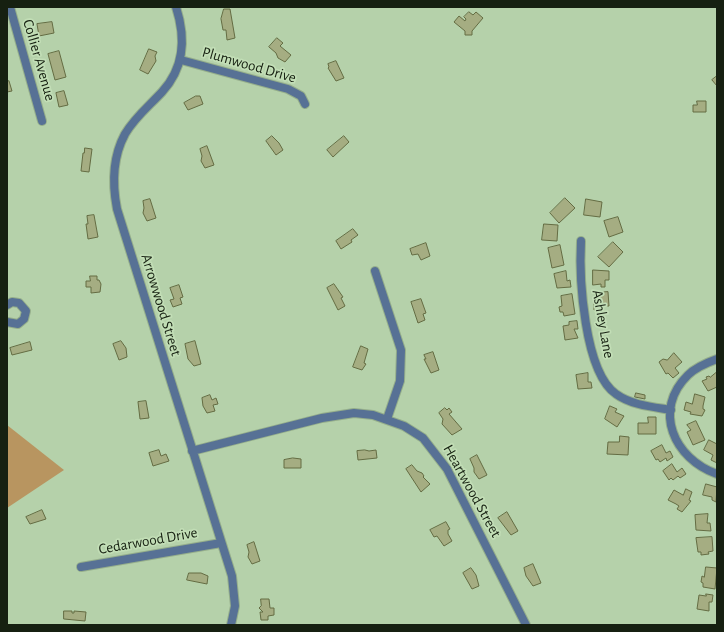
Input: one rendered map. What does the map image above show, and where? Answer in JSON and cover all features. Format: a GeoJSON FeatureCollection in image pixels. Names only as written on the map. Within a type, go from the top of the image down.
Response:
{"type":"FeatureCollection","features":[{"type":"Feature","properties":{"kind":"street","name":"Collier Avenue"},"geometry":{"type":"LineString","coordinates":[[10,7],[42,121]]}},
{"type":"Feature","properties":{"kind":"street","name":"Arrowwood Street"},"geometry":{"type":"LineString","coordinates":[[176,7],[182,29],[183,44],[181,60],[168,85],[140,113],[125,134],[116,158],[114,183],[117,209],[235,592],[235,616],[232,625]]}},
{"type":"Feature","properties":{"kind":"street","name":"Plumwood Drive"},"geometry":{"type":"LineString","coordinates":[[181,60],[288,89],[301,96],[306,104]]}},
{"type":"Feature","properties":{"kind":"street","name":"Ashley Lane"},"geometry":{"type":"LineString","coordinates":[[582,241],[580,259],[584,298],[590,341],[599,373],[605,384],[616,394],[629,401],[671,410]]}},
{"type":"Feature","properties":{"kind":"street"},"geometry":{"type":"LineString","coordinates":[[375,272],[401,350],[400,381],[387,419]]}},
{"type":"Feature","properties":{"kind":"street"},"geometry":{"type":"LineString","coordinates":[[7,305],[12,302],[19,303],[26,311],[22,322],[14,325],[7,322]]}},
{"type":"Feature","properties":{"kind":"street"},"geometry":{"type":"LineString","coordinates":[[717,359],[699,366],[688,374],[676,391],[671,410],[672,430],[680,448],[694,463],[717,474]]}},
{"type":"Feature","properties":{"kind":"street","name":"Heartwood Street"},"geometry":{"type":"LineString","coordinates":[[192,451],[343,414],[363,414],[387,419],[423,438],[440,457],[526,625]]}},
{"type":"Feature","properties":{"kind":"street","name":"Cedarwood Drive"},"geometry":{"type":"LineString","coordinates":[[81,567],[220,543]]}},
{"type":"Feature","properties":{"kind":"shaded area"},"geometry":{"type":"Polygon","coordinates":[[[7,425],[64,470],[7,508],[7,425]]]}},
{"type":"Feature","properties":{"kind":"building"},"geometry":{"type":"Polygon","coordinates":[[[224,9],[230,9],[235,38],[227,40],[226,30],[223,30],[221,19],[224,9]]]}},
{"type":"Feature","properties":{"kind":"building"},"geometry":{"type":"Polygon","coordinates":[[[469,12],[473,15],[476,12],[483,18],[472,31],[472,35],[465,35],[465,31],[454,22],[459,16],[465,21],[466,19],[464,17],[469,12]]]}},
{"type":"Feature","properties":{"kind":"building"},"geometry":{"type":"Polygon","coordinates":[[[52,22],[54,33],[39,36],[37,24],[52,22]]]}},
{"type":"Feature","properties":{"kind":"building"},"geometry":{"type":"Polygon","coordinates":[[[277,38],[283,43],[280,46],[291,55],[285,62],[278,58],[276,53],[269,47],[277,38]]]}},
{"type":"Feature","properties":{"kind":"building"},"geometry":{"type":"Polygon","coordinates":[[[149,49],[157,52],[155,56],[156,61],[148,74],[140,70],[149,49]]]}},
{"type":"Feature","properties":{"kind":"building"},"geometry":{"type":"Polygon","coordinates":[[[59,51],[66,77],[55,80],[48,54],[59,51]]]}},
{"type":"Feature","properties":{"kind":"building"},"geometry":{"type":"Polygon","coordinates":[[[336,61],[344,78],[336,81],[328,68],[328,64],[336,61]]]}},
{"type":"Feature","properties":{"kind":"building"},"geometry":{"type":"Polygon","coordinates":[[[717,76],[717,86],[712,80],[717,76]]]}},
{"type":"Feature","properties":{"kind":"building"},"geometry":{"type":"Polygon","coordinates":[[[9,81],[12,91],[7,92],[7,82],[9,81]]]}},
{"type":"Feature","properties":{"kind":"building"},"geometry":{"type":"Polygon","coordinates":[[[64,91],[68,105],[59,107],[56,93],[64,91]]]}},
{"type":"Feature","properties":{"kind":"building"},"geometry":{"type":"Polygon","coordinates":[[[196,96],[200,96],[203,104],[188,110],[184,103],[196,96]]]}},
{"type":"Feature","properties":{"kind":"building"},"geometry":{"type":"Polygon","coordinates":[[[697,101],[706,101],[706,112],[693,112],[693,105],[697,105],[697,101]]]}},
{"type":"Feature","properties":{"kind":"building"},"geometry":{"type":"Polygon","coordinates":[[[272,136],[283,150],[276,155],[266,141],[272,136]]]}},
{"type":"Feature","properties":{"kind":"building"},"geometry":{"type":"Polygon","coordinates":[[[344,136],[349,142],[333,157],[327,150],[344,136]]]}},
{"type":"Feature","properties":{"kind":"building"},"geometry":{"type":"Polygon","coordinates":[[[207,146],[214,165],[205,168],[201,161],[202,156],[200,149],[207,146]]]}},
{"type":"Feature","properties":{"kind":"building"},"geometry":{"type":"Polygon","coordinates":[[[85,148],[92,149],[89,172],[81,171],[85,148]]]}},
{"type":"Feature","properties":{"kind":"building"},"geometry":{"type":"Polygon","coordinates":[[[565,198],[575,208],[559,223],[550,213],[565,198]]]}},
{"type":"Feature","properties":{"kind":"building"},"geometry":{"type":"Polygon","coordinates":[[[150,199],[156,218],[147,221],[143,213],[143,201],[150,199]]]}},
{"type":"Feature","properties":{"kind":"building"},"geometry":{"type":"Polygon","coordinates":[[[586,199],[602,202],[600,217],[584,215],[586,199]]]}},
{"type":"Feature","properties":{"kind":"building"},"geometry":{"type":"Polygon","coordinates":[[[94,215],[98,237],[88,239],[86,224],[88,224],[87,216],[94,215]]]}},
{"type":"Feature","properties":{"kind":"building"},"geometry":{"type":"Polygon","coordinates":[[[618,217],[623,232],[609,237],[604,221],[618,217]]]}},
{"type":"Feature","properties":{"kind":"building"},"geometry":{"type":"Polygon","coordinates":[[[544,224],[558,225],[557,241],[542,240],[544,224]]]}},
{"type":"Feature","properties":{"kind":"building"},"geometry":{"type":"Polygon","coordinates":[[[353,229],[358,235],[351,240],[352,242],[341,249],[336,241],[353,229]]]}},
{"type":"Feature","properties":{"kind":"building"},"geometry":{"type":"Polygon","coordinates":[[[613,242],[623,252],[609,267],[598,257],[613,242]]]}},
{"type":"Feature","properties":{"kind":"building"},"geometry":{"type":"Polygon","coordinates":[[[426,243],[430,256],[421,260],[418,254],[412,255],[410,249],[426,243]]]}},
{"type":"Feature","properties":{"kind":"building"},"geometry":{"type":"Polygon","coordinates":[[[560,245],[564,265],[552,268],[548,248],[560,245]]]}},
{"type":"Feature","properties":{"kind":"building"},"geometry":{"type":"Polygon","coordinates":[[[593,270],[609,271],[609,280],[605,280],[605,287],[601,287],[601,284],[593,285],[593,270]]]}},
{"type":"Feature","properties":{"kind":"building"},"geometry":{"type":"Polygon","coordinates":[[[566,271],[567,281],[570,280],[571,287],[557,288],[554,274],[566,271]]]}},
{"type":"Feature","properties":{"kind":"building"},"geometry":{"type":"Polygon","coordinates":[[[90,276],[97,276],[97,280],[99,280],[101,284],[100,292],[91,293],[91,287],[86,287],[86,281],[90,281],[90,276]]]}},
{"type":"Feature","properties":{"kind":"building"},"geometry":{"type":"Polygon","coordinates":[[[334,284],[343,297],[341,298],[345,306],[338,310],[327,288],[334,284]]]}},
{"type":"Feature","properties":{"kind":"building"},"geometry":{"type":"Polygon","coordinates":[[[179,285],[183,297],[180,298],[182,304],[173,307],[170,300],[174,299],[170,288],[179,285]]]}},
{"type":"Feature","properties":{"kind":"building"},"geometry":{"type":"Polygon","coordinates":[[[608,292],[609,306],[602,306],[602,310],[594,310],[594,302],[598,302],[598,299],[595,299],[595,293],[608,292]]]}},
{"type":"Feature","properties":{"kind":"building"},"geometry":{"type":"Polygon","coordinates":[[[572,294],[575,314],[564,316],[563,312],[560,312],[559,307],[562,306],[561,296],[572,294]]]}},
{"type":"Feature","properties":{"kind":"building"},"geometry":{"type":"Polygon","coordinates":[[[421,299],[426,313],[423,314],[425,320],[418,323],[411,302],[421,299]]]}},
{"type":"Feature","properties":{"kind":"building"},"geometry":{"type":"Polygon","coordinates":[[[577,321],[578,329],[574,329],[578,338],[565,340],[563,326],[569,325],[569,322],[577,321]]]}},
{"type":"Feature","properties":{"kind":"building"},"geometry":{"type":"Polygon","coordinates":[[[121,341],[126,348],[127,357],[119,360],[113,344],[121,341]]]}},
{"type":"Feature","properties":{"kind":"building"},"geometry":{"type":"Polygon","coordinates":[[[195,341],[201,364],[194,366],[188,359],[185,344],[195,341]]]}},
{"type":"Feature","properties":{"kind":"building"},"geometry":{"type":"Polygon","coordinates":[[[30,342],[32,350],[12,355],[10,348],[30,342]]]}},
{"type":"Feature","properties":{"kind":"building"},"geometry":{"type":"Polygon","coordinates":[[[361,346],[368,349],[364,363],[366,364],[362,370],[353,367],[361,346]]]}},
{"type":"Feature","properties":{"kind":"building"},"geometry":{"type":"Polygon","coordinates":[[[433,352],[439,370],[431,373],[424,359],[426,359],[424,355],[433,352]]]}},
{"type":"Feature","properties":{"kind":"building"},"geometry":{"type":"Polygon","coordinates":[[[674,353],[682,362],[675,368],[679,373],[673,378],[668,373],[666,374],[659,362],[663,359],[667,360],[674,353]]]}},
{"type":"Feature","properties":{"kind":"building"},"geometry":{"type":"Polygon","coordinates":[[[717,372],[717,387],[708,391],[702,381],[707,379],[706,377],[710,377],[717,372]]]}},
{"type":"Feature","properties":{"kind":"building"},"geometry":{"type":"Polygon","coordinates":[[[588,373],[588,382],[591,382],[592,388],[578,389],[576,375],[588,373]]]}},
{"type":"Feature","properties":{"kind":"building"},"geometry":{"type":"Polygon","coordinates":[[[636,393],[645,395],[645,399],[635,397],[636,393]]]}},
{"type":"Feature","properties":{"kind":"building"},"geometry":{"type":"Polygon","coordinates":[[[695,394],[705,397],[703,409],[705,410],[702,416],[690,414],[691,412],[684,410],[686,402],[692,404],[695,394]]]}},
{"type":"Feature","properties":{"kind":"building"},"geometry":{"type":"Polygon","coordinates":[[[210,395],[212,400],[216,398],[218,404],[213,405],[215,411],[207,413],[203,406],[202,398],[210,395]]]}},
{"type":"Feature","properties":{"kind":"building"},"geometry":{"type":"Polygon","coordinates":[[[146,401],[149,418],[140,419],[138,402],[146,401]]]}},
{"type":"Feature","properties":{"kind":"building"},"geometry":{"type":"Polygon","coordinates":[[[610,406],[617,409],[615,412],[624,416],[617,427],[605,419],[610,406]]]}},
{"type":"Feature","properties":{"kind":"building"},"geometry":{"type":"Polygon","coordinates":[[[445,408],[447,410],[449,408],[452,412],[449,414],[462,429],[452,435],[442,424],[443,419],[439,413],[445,408]]]}},
{"type":"Feature","properties":{"kind":"building"},"geometry":{"type":"Polygon","coordinates":[[[648,417],[656,417],[656,434],[638,434],[638,423],[648,423],[648,417]]]}},
{"type":"Feature","properties":{"kind":"building"},"geometry":{"type":"Polygon","coordinates":[[[696,421],[705,440],[693,445],[687,432],[691,430],[687,425],[696,421]]]}},
{"type":"Feature","properties":{"kind":"building"},"geometry":{"type":"Polygon","coordinates":[[[620,436],[629,437],[628,455],[607,454],[608,442],[619,442],[620,436]]]}},
{"type":"Feature","properties":{"kind":"building"},"geometry":{"type":"Polygon","coordinates":[[[709,440],[717,444],[717,463],[711,460],[713,455],[704,450],[709,440]]]}},
{"type":"Feature","properties":{"kind":"building"},"geometry":{"type":"Polygon","coordinates":[[[662,445],[666,453],[670,451],[673,457],[667,461],[666,458],[660,462],[658,459],[656,460],[651,451],[662,445]]]}},
{"type":"Feature","properties":{"kind":"building"},"geometry":{"type":"Polygon","coordinates":[[[159,450],[161,456],[166,454],[169,461],[153,466],[149,453],[159,450]]]}},
{"type":"Feature","properties":{"kind":"building"},"geometry":{"type":"Polygon","coordinates":[[[376,450],[377,458],[358,460],[357,451],[376,450]]]}},
{"type":"Feature","properties":{"kind":"building"},"geometry":{"type":"Polygon","coordinates":[[[477,455],[487,475],[479,479],[474,472],[470,459],[477,455]]]}},
{"type":"Feature","properties":{"kind":"building"},"geometry":{"type":"Polygon","coordinates":[[[293,458],[301,459],[301,468],[284,468],[284,460],[293,458]]]}},
{"type":"Feature","properties":{"kind":"building"},"geometry":{"type":"Polygon","coordinates":[[[672,464],[677,472],[682,468],[686,474],[680,478],[678,476],[673,480],[671,478],[669,480],[663,471],[672,464]]]}},
{"type":"Feature","properties":{"kind":"building"},"geometry":{"type":"Polygon","coordinates":[[[412,465],[417,471],[422,473],[424,476],[423,477],[430,484],[421,492],[406,469],[412,465]]]}},
{"type":"Feature","properties":{"kind":"building"},"geometry":{"type":"Polygon","coordinates":[[[706,484],[717,487],[716,502],[712,500],[712,497],[703,495],[706,484]]]}},
{"type":"Feature","properties":{"kind":"building"},"geometry":{"type":"Polygon","coordinates":[[[686,489],[692,492],[689,500],[691,501],[682,512],[677,509],[679,506],[668,500],[674,490],[683,495],[686,489]]]}},
{"type":"Feature","properties":{"kind":"building"},"geometry":{"type":"Polygon","coordinates":[[[42,510],[46,519],[30,524],[26,517],[42,510]]]}},
{"type":"Feature","properties":{"kind":"building"},"geometry":{"type":"Polygon","coordinates":[[[507,512],[518,531],[511,535],[498,518],[507,512]]]}},
{"type":"Feature","properties":{"kind":"building"},"geometry":{"type":"Polygon","coordinates":[[[708,514],[707,523],[710,523],[711,531],[696,530],[695,515],[708,514]]]}},
{"type":"Feature","properties":{"kind":"building"},"geometry":{"type":"Polygon","coordinates":[[[446,522],[450,529],[448,530],[448,534],[452,541],[444,546],[437,536],[434,537],[430,530],[446,522]]]}},
{"type":"Feature","properties":{"kind":"building"},"geometry":{"type":"Polygon","coordinates":[[[712,537],[713,551],[708,552],[709,554],[701,555],[701,552],[698,552],[696,538],[712,537]]]}},
{"type":"Feature","properties":{"kind":"building"},"geometry":{"type":"Polygon","coordinates":[[[254,542],[260,561],[252,564],[248,557],[249,552],[247,545],[254,542]]]}},
{"type":"Feature","properties":{"kind":"building"},"geometry":{"type":"Polygon","coordinates":[[[533,564],[541,583],[533,586],[526,576],[524,568],[533,564]]]}},
{"type":"Feature","properties":{"kind":"building"},"geometry":{"type":"Polygon","coordinates":[[[706,567],[717,568],[715,589],[703,587],[703,583],[701,582],[702,576],[704,577],[706,567]]]}},
{"type":"Feature","properties":{"kind":"building"},"geometry":{"type":"Polygon","coordinates":[[[471,568],[476,575],[479,586],[472,589],[463,573],[471,568]]]}},
{"type":"Feature","properties":{"kind":"building"},"geometry":{"type":"Polygon","coordinates":[[[189,573],[201,573],[208,576],[207,584],[187,580],[189,573]]]}},
{"type":"Feature","properties":{"kind":"building"},"geometry":{"type":"Polygon","coordinates":[[[706,594],[713,595],[712,602],[709,602],[709,611],[697,609],[699,595],[706,596],[706,594]]]}},
{"type":"Feature","properties":{"kind":"building"},"geometry":{"type":"Polygon","coordinates":[[[261,599],[269,599],[270,608],[274,608],[274,615],[268,616],[268,620],[261,620],[260,612],[263,612],[259,608],[261,606],[261,599]]]}},
{"type":"Feature","properties":{"kind":"building"},"geometry":{"type":"Polygon","coordinates":[[[64,611],[72,611],[72,613],[74,613],[74,611],[86,612],[85,621],[64,619],[64,611]]]}}]}
